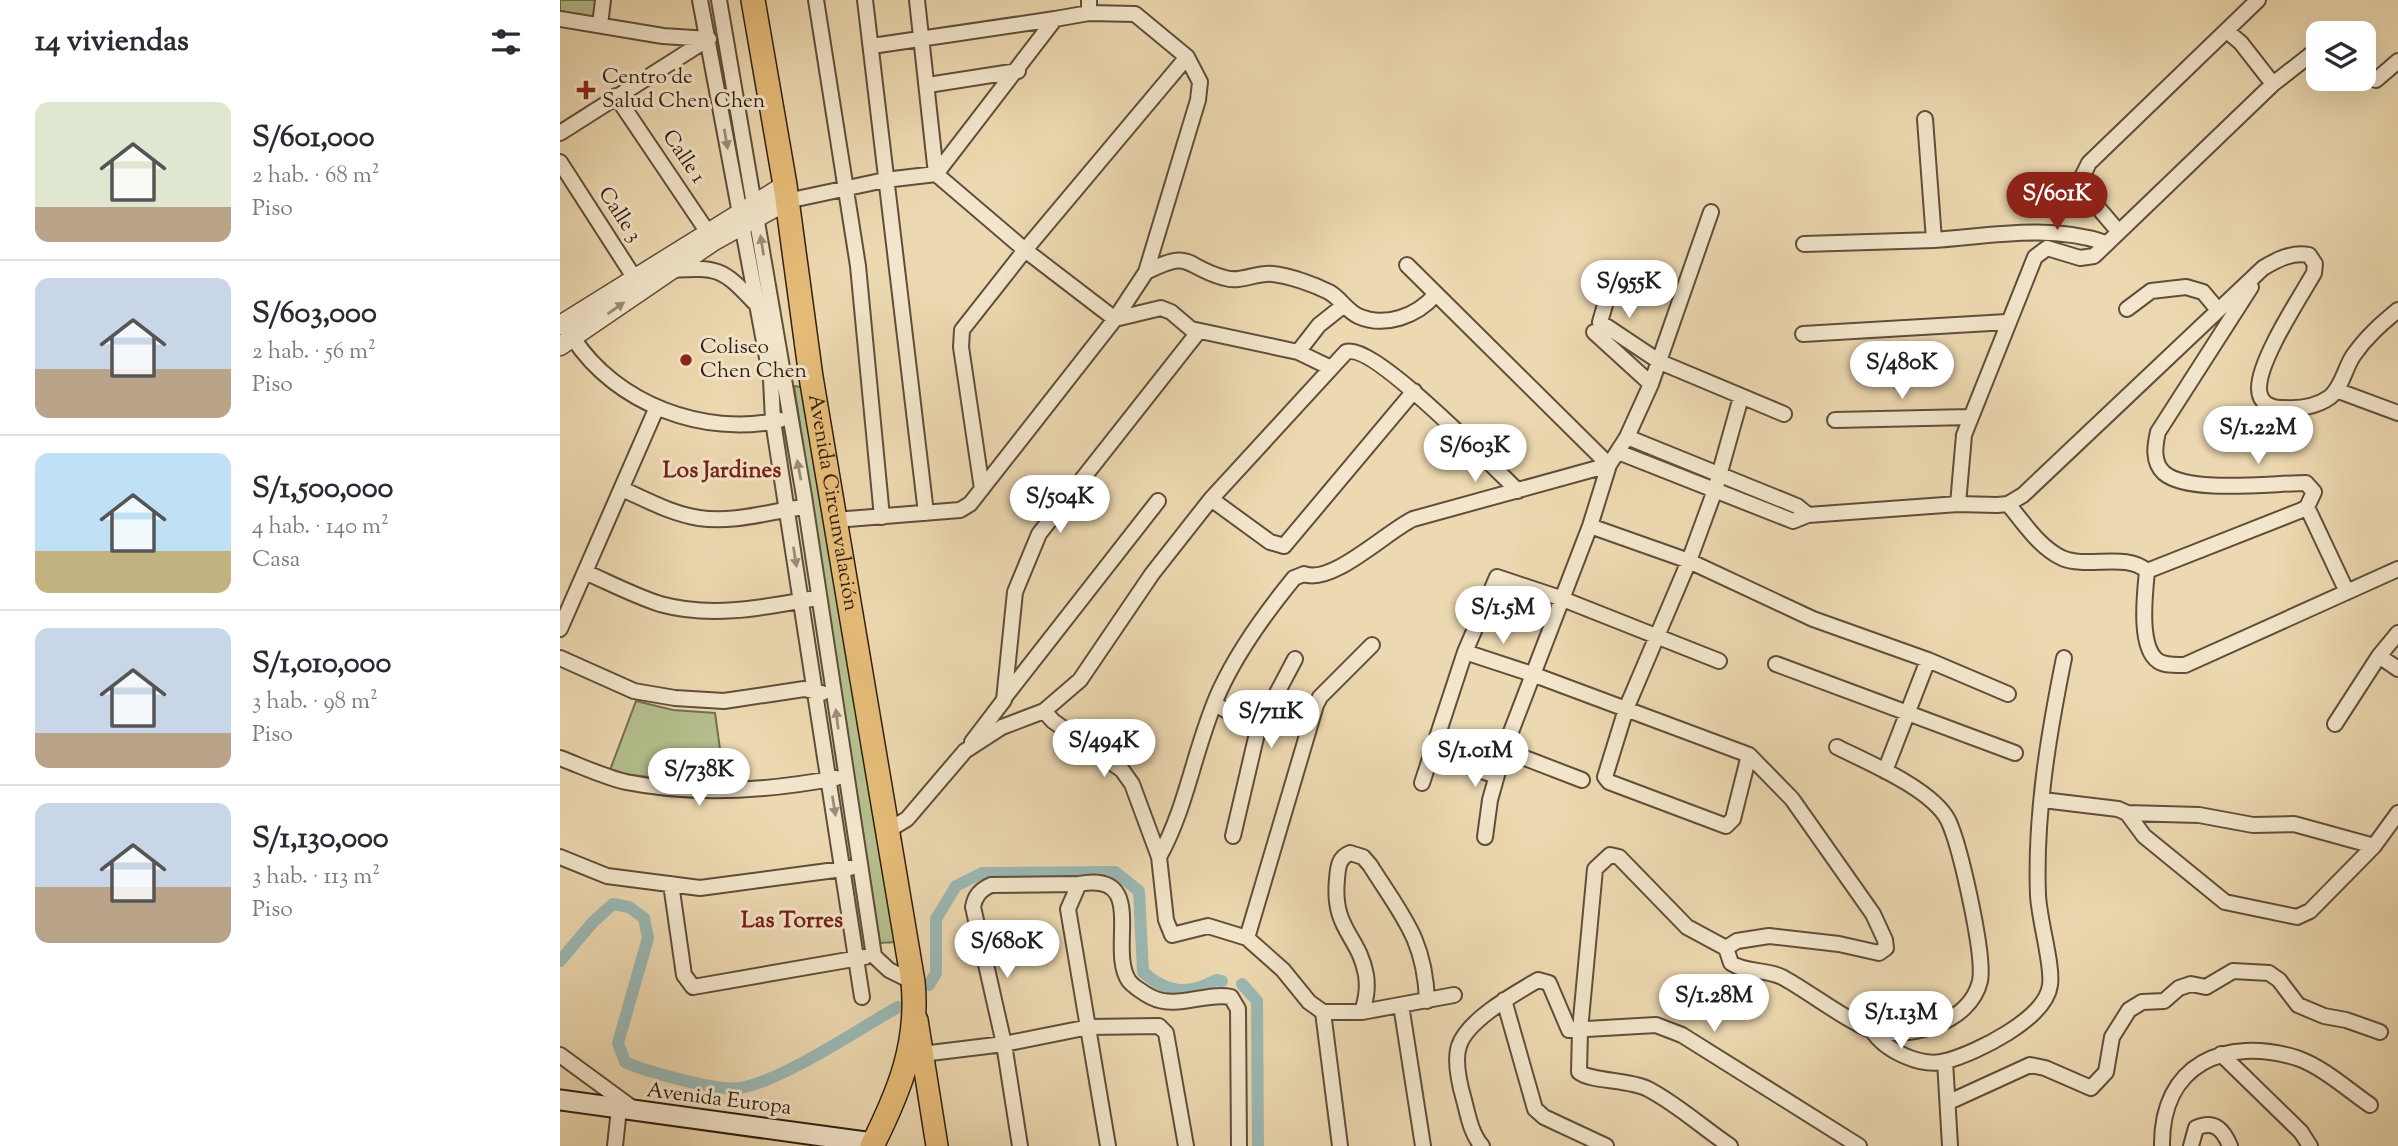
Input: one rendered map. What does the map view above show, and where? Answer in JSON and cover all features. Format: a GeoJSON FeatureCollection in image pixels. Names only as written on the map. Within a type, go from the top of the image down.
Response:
{"type":"FeatureCollection","features":[{"type":"Feature","properties":{"kind":"highway","name":"Avenida Circunvalación"},"geometry":{"type":"LineString","coordinates":[[753,0],[786,193],[811,377],[915,1006],[907,1067],[896,1100],[872,1144]]}},
{"type":"Feature","properties":{"kind":"main road","name":"Avenida Circunvalación"},"geometry":{"type":"LineString","coordinates":[[915,1006],[937,1146]]}},
{"type":"Feature","properties":{"kind":"main road","name":"Avenida Europa"},"geometry":{"type":"LineString","coordinates":[[560,1100],[872,1144]]}},
{"type":"Feature","properties":{"kind":"street"},"geometry":{"type":"LineString","coordinates":[[600,25],[603,0]]}},
{"type":"Feature","properties":{"kind":"street"},"geometry":{"type":"LineString","coordinates":[[700,0],[754,302],[771,379],[773,421],[802,600],[812,688],[861,867],[874,956],[889,970],[912,982]]}},
{"type":"Feature","properties":{"kind":"street"},"geometry":{"type":"LineString","coordinates":[[719,0],[806,506],[832,677],[844,869],[862,997]]}},
{"type":"Feature","properties":{"kind":"street"},"geometry":{"type":"LineString","coordinates":[[816,0],[858,266],[882,517]]}},
{"type":"Feature","properties":{"kind":"street"},"geometry":{"type":"LineString","coordinates":[[865,0],[926,513]]}},
{"type":"Feature","properties":{"kind":"street"},"geometry":{"type":"LineString","coordinates":[[917,0],[936,174],[1025,250],[1115,319]]}},
{"type":"Feature","properties":{"kind":"street"},"geometry":{"type":"LineString","coordinates":[[2118,231],[2083,190],[2081,179],[2089,163],[2258,0]]}},
{"type":"Feature","properties":{"kind":"street"},"geometry":{"type":"LineString","coordinates":[[835,520],[960,510],[970,504],[1115,319],[1146,272],[1200,90],[1200,82],[1187,57],[1135,14],[1089,6],[1055,19],[872,47]]}},
{"type":"Feature","properties":{"kind":"street"},"geometry":{"type":"LineString","coordinates":[[560,19],[663,36],[724,40]]}},
{"type":"Feature","properties":{"kind":"street"},"geometry":{"type":"LineString","coordinates":[[789,418],[714,425],[686,419],[657,407],[608,376],[563,329],[711,236],[786,193],[846,191],[885,180],[936,174],[1018,71],[1055,19]]}},
{"type":"Feature","properties":{"kind":"street"},"geometry":{"type":"LineString","coordinates":[[2227,31],[2241,43],[2273,84]]}},
{"type":"Feature","properties":{"kind":"street"},"geometry":{"type":"LineString","coordinates":[[560,133],[708,39]]}},
{"type":"Feature","properties":{"kind":"street"},"geometry":{"type":"LineString","coordinates":[[982,489],[961,335],[1025,250],[1187,57]]}},
{"type":"Feature","properties":{"kind":"street"},"geometry":{"type":"LineString","coordinates":[[1958,504],[1964,435],[2007,322],[2039,252],[2052,249],[2087,259],[2273,84],[2306,58]]}},
{"type":"Feature","properties":{"kind":"street"},"geometry":{"type":"LineString","coordinates":[[2376,80],[2398,61]]}},
{"type":"Feature","properties":{"kind":"street"},"geometry":{"type":"LineString","coordinates":[[928,85],[1018,71]]}},
{"type":"Feature","properties":{"kind":"street","name":"Calle 1"},"geometry":{"type":"LineString","coordinates":[[616,96],[711,236]]}},
{"type":"Feature","properties":{"kind":"street"},"geometry":{"type":"LineString","coordinates":[[1925,119],[1934,240]]}},
{"type":"Feature","properties":{"kind":"street","name":"Calle 3"},"geometry":{"type":"LineString","coordinates":[[560,162],[638,284]]}},
{"type":"Feature","properties":{"kind":"street"},"geometry":{"type":"LineString","coordinates":[[1485,837],[1496,776],[1504,750],[1613,459],[1627,437],[1660,362],[1711,212]]}},
{"type":"Feature","properties":{"kind":"street"},"geometry":{"type":"LineString","coordinates":[[1804,244],[2045,233],[2079,234],[2106,243]]}},
{"type":"Feature","properties":{"kind":"street"},"geometry":{"type":"LineString","coordinates":[[638,284],[670,270],[711,236]]}},
{"type":"Feature","properties":{"kind":"street"},"geometry":{"type":"LineString","coordinates":[[1407,265],[1435,295],[1613,459],[1715,490],[1793,521],[1808,515],[1958,504],[2008,504],[2023,495],[2263,268],[2298,253],[2309,255],[2315,264],[2314,273],[2284,325],[2261,378],[2259,390],[2263,401],[2271,408],[2298,409],[2319,404],[2336,390],[2346,367],[2367,336],[2398,310]]}},
{"type":"Feature","properties":{"kind":"street"},"geometry":{"type":"LineString","coordinates":[[1146,272],[1173,258],[1185,259],[1223,278],[1237,280],[1273,274],[1317,286],[1359,316],[1388,320],[1424,309],[1435,295]]}},
{"type":"Feature","properties":{"kind":"street"},"geometry":{"type":"LineString","coordinates":[[2147,571],[2307,507],[2314,492],[2305,483],[2190,484],[2163,472],[2157,463],[2155,446],[2158,432],[2263,268]]}},
{"type":"Feature","properties":{"kind":"street"},"geometry":{"type":"LineString","coordinates":[[670,270],[715,270],[730,276],[774,324]]}},
{"type":"Feature","properties":{"kind":"street"},"geometry":{"type":"LineString","coordinates":[[1614,274],[1598,320],[1660,362],[1784,414]]}},
{"type":"Feature","properties":{"kind":"street"},"geometry":{"type":"LineString","coordinates":[[2127,309],[2151,291],[2186,287],[2203,292],[2218,310]]}},
{"type":"Feature","properties":{"kind":"street"},"geometry":{"type":"LineString","coordinates":[[1298,352],[1319,325],[1343,306]]}},
{"type":"Feature","properties":{"kind":"street"},"geometry":{"type":"LineString","coordinates":[[1115,319],[1161,308],[1171,312],[1182,324],[1199,331],[1298,352],[1331,368]]}},
{"type":"Feature","properties":{"kind":"street"},"geometry":{"type":"LineString","coordinates":[[1803,334],[2007,322]]}},
{"type":"Feature","properties":{"kind":"street"},"geometry":{"type":"LineString","coordinates":[[1003,699],[1015,592],[1039,534],[1199,331]]}},
{"type":"Feature","properties":{"kind":"street"},"geometry":{"type":"LineString","coordinates":[[1594,332],[1651,384]]}},
{"type":"Feature","properties":{"kind":"street"},"geometry":{"type":"LineString","coordinates":[[965,751],[1002,727],[1044,711],[1080,680],[1153,574],[1211,499],[1346,352],[1354,351],[1415,391],[1518,491]]}},
{"type":"Feature","properties":{"kind":"street"},"geometry":{"type":"LineString","coordinates":[[2336,390],[2398,413]]}},
{"type":"Feature","properties":{"kind":"street"},"geometry":{"type":"LineString","coordinates":[[1211,499],[1270,542],[1284,547],[1415,391]]}},
{"type":"Feature","properties":{"kind":"street"},"geometry":{"type":"LineString","coordinates":[[1741,397],[1715,490],[1689,561],[1626,709],[1605,774],[1606,779],[1721,826],[1730,824],[1733,819],[1749,755]]}},
{"type":"Feature","properties":{"kind":"street"},"geometry":{"type":"LineString","coordinates":[[560,629],[657,407]]}},
{"type":"Feature","properties":{"kind":"street"},"geometry":{"type":"LineString","coordinates":[[1835,420],[1970,417]]}},
{"type":"Feature","properties":{"kind":"street"},"geometry":{"type":"LineString","coordinates":[[1627,437],[1797,506],[1808,515]]}},
{"type":"Feature","properties":{"kind":"street"},"geometry":{"type":"LineString","coordinates":[[1159,856],[1173,831],[1220,690],[1253,634],[1294,578],[1304,574],[1312,577],[1324,575],[1367,551],[1390,530],[1413,519],[1518,491],[1613,459]]}},
{"type":"Feature","properties":{"kind":"street"},"geometry":{"type":"LineString","coordinates":[[622,489],[677,513],[699,518],[721,520],[806,506]]}},
{"type":"Feature","properties":{"kind":"street"},"geometry":{"type":"LineString","coordinates":[[887,831],[907,819],[965,751],[1158,501]]}},
{"type":"Feature","properties":{"kind":"street"},"geometry":{"type":"LineString","coordinates":[[2008,504],[2046,548],[2064,559],[2133,563],[2147,571]]}},
{"type":"Feature","properties":{"kind":"street"},"geometry":{"type":"LineString","coordinates":[[2307,507],[2347,592]]}},
{"type":"Feature","properties":{"kind":"street"},"geometry":{"type":"LineString","coordinates":[[1590,526],[1689,561],[1813,619],[1928,660],[2008,694]]}},
{"type":"Feature","properties":{"kind":"street"},"geometry":{"type":"LineString","coordinates":[[2147,571],[2145,635],[2149,649],[2157,660],[2169,665],[2185,665],[2398,569]]}},
{"type":"Feature","properties":{"kind":"street"},"geometry":{"type":"LineString","coordinates":[[585,572],[660,603],[700,611],[733,611],[820,597]]}},
{"type":"Feature","properties":{"kind":"street"},"geometry":{"type":"LineString","coordinates":[[1422,783],[1465,652],[1497,577],[1560,598],[1719,661]]}},
{"type":"Feature","properties":{"kind":"street"},"geometry":{"type":"LineString","coordinates":[[2335,724],[2379,656],[2398,633]]}},
{"type":"Feature","properties":{"kind":"street"},"geometry":{"type":"LineString","coordinates":[[1247,938],[1316,705],[1320,697],[1372,645]]}},
{"type":"Feature","properties":{"kind":"street"},"geometry":{"type":"LineString","coordinates":[[1465,652],[1532,674],[1749,755],[1792,799],[1873,914],[1886,948],[1879,953],[1872,953],[1839,944],[1769,936],[1743,939],[1726,948]]}},
{"type":"Feature","properties":{"kind":"street"},"geometry":{"type":"LineString","coordinates":[[2379,656],[2398,669]]}},
{"type":"Feature","properties":{"kind":"street"},"geometry":{"type":"LineString","coordinates":[[560,658],[634,691],[675,698],[724,701],[812,688],[834,692]]}},
{"type":"Feature","properties":{"kind":"street"},"geometry":{"type":"LineString","coordinates":[[1872,1030],[1878,1041],[1902,1055],[1931,1062],[1945,1062],[2004,1036],[2030,1016],[2050,985],[2038,898],[2037,832],[2043,800],[2048,734],[2064,658]]}},
{"type":"Feature","properties":{"kind":"street"},"geometry":{"type":"LineString","coordinates":[[1233,836],[1258,729],[1296,659]]}},
{"type":"Feature","properties":{"kind":"street"},"geometry":{"type":"LineString","coordinates":[[1885,771],[1928,660]]}},
{"type":"Feature","properties":{"kind":"street"},"geometry":{"type":"LineString","coordinates":[[1776,664],[2015,753]]}},
{"type":"Feature","properties":{"kind":"street"},"geometry":{"type":"LineString","coordinates":[[812,688],[832,677]]}},
{"type":"Feature","properties":{"kind":"street"},"geometry":{"type":"LineString","coordinates":[[1215,704],[1258,729]]}},
{"type":"Feature","properties":{"kind":"street"},"geometry":{"type":"LineString","coordinates":[[1044,711],[1122,770],[1132,783],[1159,856],[1166,920],[1172,935],[1209,926],[1247,938],[1283,970],[1309,1002],[1324,1012],[1362,1012],[1454,995]]}},
{"type":"Feature","properties":{"kind":"street"},"geometry":{"type":"LineString","coordinates":[[1726,948],[1727,957],[1737,967],[1772,972],[1872,1030],[1908,1034],[1940,1026],[1973,999],[1982,969],[1972,908],[1948,820],[1931,801],[1885,771],[1837,747]]}},
{"type":"Feature","properties":{"kind":"street"},"geometry":{"type":"LineString","coordinates":[[1504,750],[1582,780]]}},
{"type":"Feature","properties":{"kind":"street"},"geometry":{"type":"LineString","coordinates":[[1430,753],[1496,776]]}},
{"type":"Feature","properties":{"kind":"street"},"geometry":{"type":"LineString","coordinates":[[560,758],[626,782],[705,791],[743,792],[837,778]]}},
{"type":"Feature","properties":{"kind":"street"},"geometry":{"type":"LineString","coordinates":[[2043,800],[2118,809],[2127,813],[2199,815],[2253,825],[2294,824],[2374,846]]}},
{"type":"Feature","properties":{"kind":"street"},"geometry":{"type":"LineString","coordinates":[[2127,813],[2144,836],[2225,902],[2297,917],[2310,911],[2374,846],[2398,813]]}},
{"type":"Feature","properties":{"kind":"street"},"geometry":{"type":"LineString","coordinates":[[1362,1012],[1367,994],[1366,973],[1341,924],[1335,902],[1338,865],[1350,853],[1356,853],[1370,865],[1415,937],[1426,968],[1427,1001]]}},
{"type":"Feature","properties":{"kind":"street"},"geometry":{"type":"LineString","coordinates":[[1726,948],[1687,927],[1619,857],[1610,855],[1595,869],[1577,1065],[1583,1075],[1622,1080],[1648,1090],[1730,1146]]}},
{"type":"Feature","properties":{"kind":"street"},"geometry":{"type":"LineString","coordinates":[[560,857],[607,876],[701,888],[861,867]]}},
{"type":"Feature","properties":{"kind":"street"},"geometry":{"type":"LineString","coordinates":[[1020,1146],[1004,1044],[973,907],[974,901],[982,889],[991,885],[1079,884],[1095,881],[1110,885],[1120,900],[1123,913],[1122,948],[1129,980],[1150,996],[1167,1003],[1216,994],[1231,998],[1238,1009],[1239,1146]]}},
{"type":"Feature","properties":{"kind":"street"},"geometry":{"type":"LineString","coordinates":[[671,884],[684,975],[693,987],[874,956]]}},
{"type":"Feature","properties":{"kind":"street"},"geometry":{"type":"LineString","coordinates":[[1079,884],[1068,909],[1108,1146]]}},
{"type":"Feature","properties":{"kind":"street"},"geometry":{"type":"LineString","coordinates":[[1949,1102],[2030,1065],[2045,1068],[2091,1088],[2106,1072],[2112,1038],[2129,1010],[2142,1002],[2164,1001],[2179,988],[2191,984],[2206,987],[2233,971],[2269,973],[2279,980],[2298,1004],[2324,1016],[2346,1020],[2379,1032]]}},
{"type":"Feature","properties":{"kind":"street"},"geometry":{"type":"LineString","coordinates":[[1482,1146],[1474,1135],[1460,1086],[1459,1046],[1467,1032],[1504,1000],[1538,980],[1544,980],[1554,993],[1569,1030],[1656,1026],[1682,1035],[1859,1146]]}},
{"type":"Feature","properties":{"kind":"street"},"geometry":{"type":"LineString","coordinates":[[1504,1000],[1535,1109],[1544,1117],[1606,1146]]}},
{"type":"Feature","properties":{"kind":"street"},"geometry":{"type":"LineString","coordinates":[[1401,1005],[1423,1146]]}},
{"type":"Feature","properties":{"kind":"street"},"geometry":{"type":"LineString","coordinates":[[1324,1012],[1340,1146]]}},
{"type":"Feature","properties":{"kind":"street"},"geometry":{"type":"LineString","coordinates":[[922,1054],[1004,1044],[1089,1027],[1155,1025],[1163,1029],[1186,1146]]}},
{"type":"Feature","properties":{"kind":"street"},"geometry":{"type":"LineString","coordinates":[[2162,1146],[2168,1102],[2182,1078],[2203,1062],[2239,1051],[2298,1059],[2370,1105]]}},
{"type":"Feature","properties":{"kind":"street"},"geometry":{"type":"LineString","coordinates":[[560,1055],[628,1111],[615,1146]]}},
{"type":"Feature","properties":{"kind":"street"},"geometry":{"type":"LineString","coordinates":[[2221,1055],[2301,1132],[2310,1146]]}},
{"type":"Feature","properties":{"kind":"street"},"geometry":{"type":"LineString","coordinates":[[1945,1062],[1950,1146]]}},
{"type":"Feature","properties":{"kind":"street"},"geometry":{"type":"LineString","coordinates":[[2191,1146],[2196,1128],[2205,1124],[2216,1125],[2225,1133],[2230,1146]]}},
{"type":"Feature","properties":{"kind":"green space"},"geometry":{"type":"Polygon","coordinates":[[[560,0],[597,0],[594,19],[560,12],[560,0]]]}},
{"type":"Feature","properties":{"kind":"green space"},"geometry":{"type":"Polygon","coordinates":[[[794,386],[808,388],[895,942],[880,943],[794,386]]]}},
{"type":"Feature","properties":{"kind":"green space"},"geometry":{"type":"Polygon","coordinates":[[[636,701],[673,710],[715,713],[725,785],[621,774],[610,770],[636,701]]]}},
{"type":"Feature","properties":{"kind":"waterway"},"geometry":{"type":"LineString","coordinates":[[929,985],[936,973],[936,919],[956,886],[982,873],[1115,872],[1139,891],[1143,972],[1161,985],[1178,990],[1197,988],[1216,980],[1222,981]]}},
{"type":"Feature","properties":{"kind":"waterway"},"geometry":{"type":"LineString","coordinates":[[560,961],[593,922],[613,904],[629,907],[644,918],[648,938],[618,1043],[625,1062],[664,1075],[716,1087],[740,1088],[777,1076],[898,1007]]}},
{"type":"Feature","properties":{"kind":"waterway"},"geometry":{"type":"LineString","coordinates":[[1242,984],[1257,1001],[1258,1146]]}},
{"type":"Feature","properties":{"kind":"place","name":"Centro de Salud Chen Chen"},"geometry":{"type":"Point","coordinates":[586,90]}},
{"type":"Feature","properties":{"kind":"place","name":"Coliseo Chen Chen"},"geometry":{"type":"Point","coordinates":[686,360]}},
{"type":"Feature","properties":{"kind":"district","name":"Los Jardines"},"geometry":{"type":"Point","coordinates":[722,471]}},
{"type":"Feature","properties":{"kind":"district","name":"Las Torres"},"geometry":{"type":"Point","coordinates":[792,921]}}]}
